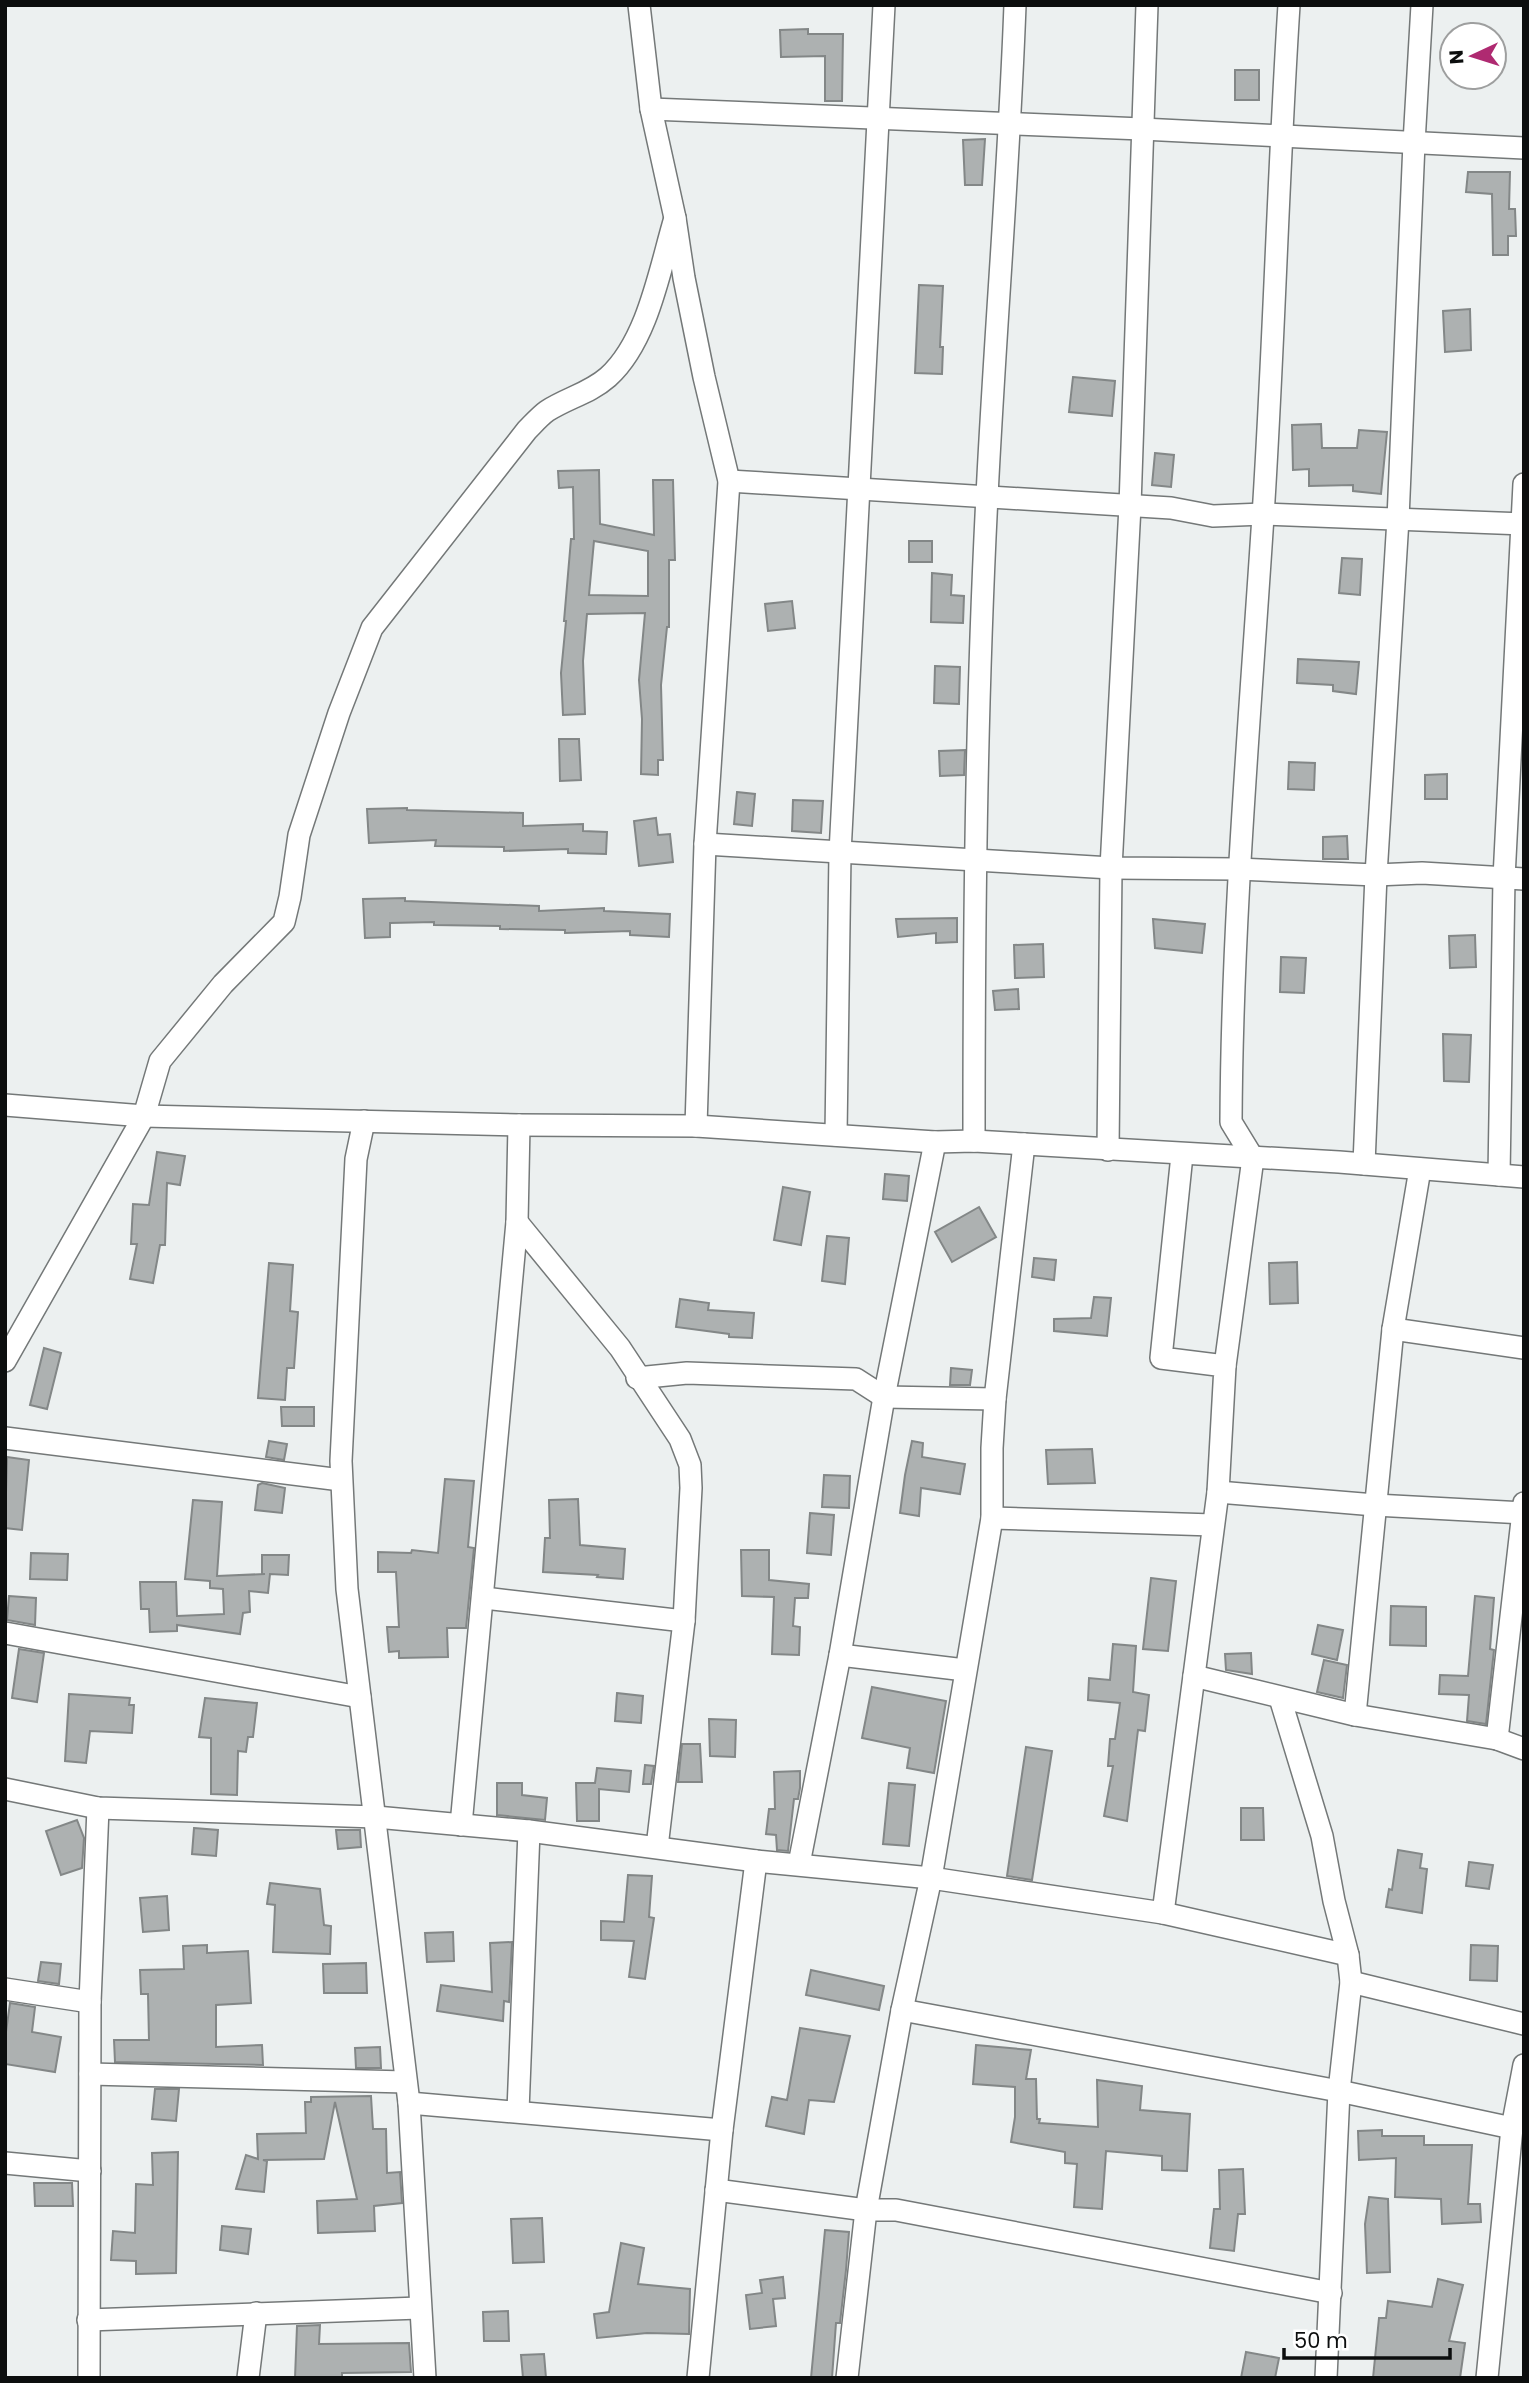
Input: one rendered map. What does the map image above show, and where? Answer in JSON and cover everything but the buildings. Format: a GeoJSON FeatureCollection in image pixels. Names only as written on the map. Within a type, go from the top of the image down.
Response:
{"type":"FeatureCollection","features":[{"type":"Feature","properties":{"kind":"street"},"geometry":{"type":"LineString","coordinates":[[639,5],[651,109],[675,218],[701,365],[729,481],[705,844],[696,1126]]}},
{"type":"Feature","properties":{"kind":"street"},"geometry":{"type":"LineString","coordinates":[[836,1135],[840,853],[884,5]]}},
{"type":"Feature","properties":{"kind":"street"},"geometry":{"type":"LineString","coordinates":[[974,1141],[974,861],[987,497],[1015,5]]}},
{"type":"Feature","properties":{"kind":"street"},"geometry":{"type":"LineString","coordinates":[[1108,1150],[1111,868],[1130,506],[1147,5]]}},
{"type":"Feature","properties":{"kind":"street"},"geometry":{"type":"LineString","coordinates":[[1163,1913],[1218,1492],[1225,1366],[1253,1158],[1231,1122],[1238,869],[1263,514],[1289,5]]}},
{"type":"Feature","properties":{"kind":"street"},"geometry":{"type":"LineString","coordinates":[[1364,1164],[1376,875],[1398,519],[1422,5]]}},
{"type":"Feature","properties":{"kind":"street"},"geometry":{"type":"LineString","coordinates":[[651,109],[1524,148]]}},
{"type":"Feature","properties":{"kind":"street"},"geometry":{"type":"LineString","coordinates":[[5,1361],[144,1116],[160,1061],[223,984],[284,922],[299,835],[339,713],[372,628],[527,430],[546,412],[607,378],[622,363],[644,321],[675,218]]}},
{"type":"Feature","properties":{"kind":"street"},"geometry":{"type":"LineString","coordinates":[[729,481],[1171,508],[1213,516],[1263,514],[1522,524]]}},
{"type":"Feature","properties":{"kind":"street"},"geometry":{"type":"LineString","coordinates":[[1499,1175],[1514,878],[1524,484]]}},
{"type":"Feature","properties":{"kind":"street"},"geometry":{"type":"LineString","coordinates":[[705,844],[1111,868],[1238,869],[1376,875],[1422,873],[1514,878]]}},
{"type":"Feature","properties":{"kind":"street"},"geometry":{"type":"LineString","coordinates":[[5,1105],[144,1116],[519,1125],[696,1126],[935,1142],[974,1141],[1364,1164],[1524,1177]]}},
{"type":"Feature","properties":{"kind":"street"},"geometry":{"type":"LineString","coordinates":[[364,1121],[356,1159],[341,1480],[347,1589],[407,2092],[425,2378]]}},
{"type":"Feature","properties":{"kind":"street"},"geometry":{"type":"LineString","coordinates":[[461,1825],[517,1222],[519,1125]]}},
{"type":"Feature","properties":{"kind":"street"},"geometry":{"type":"LineString","coordinates":[[799,1864],[840,1655],[884,1397],[935,1142]]}},
{"type":"Feature","properties":{"kind":"street"},"geometry":{"type":"LineString","coordinates":[[847,2378],[866,2210],[902,2010],[931,1878],[992,1518],[995,1399],[1024,1144]]}},
{"type":"Feature","properties":{"kind":"street"},"geometry":{"type":"LineString","coordinates":[[1182,1154],[1161,1358],[1225,1366]]}},
{"type":"Feature","properties":{"kind":"street"},"geometry":{"type":"LineString","coordinates":[[1355,1715],[1393,1329],[1419,1169]]}},
{"type":"Feature","properties":{"kind":"street"},"geometry":{"type":"LineString","coordinates":[[517,1222],[620,1348],[637,1378],[680,1439],[690,1465],[684,1621],[657,1847]]}},
{"type":"Feature","properties":{"kind":"street"},"geometry":{"type":"LineString","coordinates":[[1393,1329],[1524,1348]]}},
{"type":"Feature","properties":{"kind":"street"},"geometry":{"type":"LineString","coordinates":[[637,1378],[687,1373],[856,1379],[884,1397],[995,1399]]}},
{"type":"Feature","properties":{"kind":"street"},"geometry":{"type":"LineString","coordinates":[[5,1438],[341,1480]]}},
{"type":"Feature","properties":{"kind":"street"},"geometry":{"type":"LineString","coordinates":[[1218,1492],[1375,1505],[1523,1510],[1497,1739]]}},
{"type":"Feature","properties":{"kind":"street"},"geometry":{"type":"LineString","coordinates":[[992,1518],[1213,1525]]}},
{"type":"Feature","properties":{"kind":"street"},"geometry":{"type":"LineString","coordinates":[[484,1598],[684,1621]]}},
{"type":"Feature","properties":{"kind":"street"},"geometry":{"type":"LineString","coordinates":[[5,1633],[360,1697]]}},
{"type":"Feature","properties":{"kind":"street"},"geometry":{"type":"LineString","coordinates":[[840,1655],[965,1670]]}},
{"type":"Feature","properties":{"kind":"street"},"geometry":{"type":"LineString","coordinates":[[1194,1676],[1355,1715],[1497,1739],[1524,1749]]}},
{"type":"Feature","properties":{"kind":"street"},"geometry":{"type":"LineString","coordinates":[[1280,1698],[1322,1836],[1334,1901],[1348,1955],[1351,1982],[1339,2091],[1326,2378]]}},
{"type":"Feature","properties":{"kind":"street"},"geometry":{"type":"LineString","coordinates":[[5,1789],[98,1808],[376,1817],[529,1831],[756,1861],[931,1878],[1163,1913],[1348,1955]]}},
{"type":"Feature","properties":{"kind":"street"},"geometry":{"type":"LineString","coordinates":[[89,2378],[90,2002],[98,1808]]}},
{"type":"Feature","properties":{"kind":"street"},"geometry":{"type":"LineString","coordinates":[[518,2110],[529,1831]]}},
{"type":"Feature","properties":{"kind":"street"},"geometry":{"type":"LineString","coordinates":[[698,2378],[722,2130],[756,1861]]}},
{"type":"Feature","properties":{"kind":"street"},"geometry":{"type":"LineString","coordinates":[[1351,1982],[1524,2024]]}},
{"type":"Feature","properties":{"kind":"street"},"geometry":{"type":"LineString","coordinates":[[5,1989],[90,2002]]}},
{"type":"Feature","properties":{"kind":"street"},"geometry":{"type":"LineString","coordinates":[[902,2010],[1339,2091],[1513,2128]]}},
{"type":"Feature","properties":{"kind":"street"},"geometry":{"type":"LineString","coordinates":[[1488,2378],[1513,2128],[1524,2065]]}},
{"type":"Feature","properties":{"kind":"street"},"geometry":{"type":"LineString","coordinates":[[90,2074],[407,2092],[518,2110],[722,2130]]}},
{"type":"Feature","properties":{"kind":"street"},"geometry":{"type":"LineString","coordinates":[[5,2163],[90,2171]]}},
{"type":"Feature","properties":{"kind":"street"},"geometry":{"type":"LineString","coordinates":[[716,2190],[866,2210],[896,2210],[1331,2293]]}},
{"type":"Feature","properties":{"kind":"street"},"geometry":{"type":"LineString","coordinates":[[88,2320],[419,2308]]}},
{"type":"Feature","properties":{"kind":"street"},"geometry":{"type":"LineString","coordinates":[[248,2378],[256,2313]]}}]}
